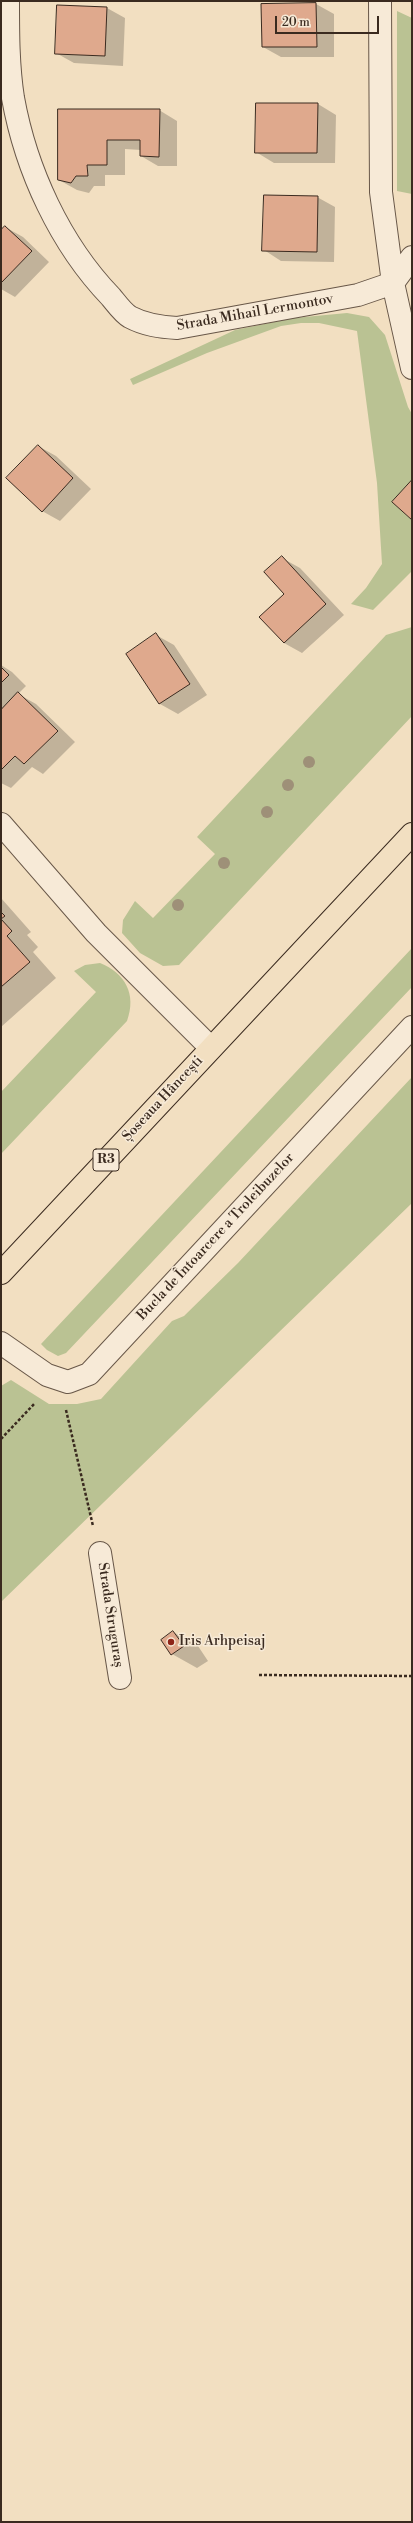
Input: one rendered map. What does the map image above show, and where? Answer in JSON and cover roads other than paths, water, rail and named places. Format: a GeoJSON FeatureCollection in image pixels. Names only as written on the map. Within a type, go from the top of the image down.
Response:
{"type":"FeatureCollection","features":[{"type":"Feature","properties":{"kind":"highway","name":"Șoseaua Hâncești"},"geometry":{"type":"LineString","coordinates":[[1,1274],[412,834]]}},
{"type":"Feature","properties":{"kind":"street","name":"Strada Mihail Lermontov"},"geometry":{"type":"LineString","coordinates":[[8,1],[8,43],[13,98],[28,160],[48,205],[74,247],[98,283],[129,316],[154,326],[176,328],[358,295],[393,283]]}},
{"type":"Feature","properties":{"kind":"street"},"geometry":{"type":"LineString","coordinates":[[380,1],[381,192],[393,283],[412,368]]}},
{"type":"Feature","properties":{"kind":"street"},"geometry":{"type":"LineString","coordinates":[[393,283],[412,257]]}},
{"type":"Feature","properties":{"kind":"street","name":"Șoseaua Hâncești"},"geometry":{"type":"LineString","coordinates":[[1,824],[96,933],[211,1048]]}},
{"type":"Feature","properties":{"kind":"street","name":"Bucla de Întoarcere a Troleibuzelor"},"geometry":{"type":"LineString","coordinates":[[1,1342],[47,1375],[68,1382],[89,1374],[412,1027]]}},
{"type":"Feature","properties":{"kind":"street","name":"Strada Struguraș"},"geometry":{"type":"LineString","coordinates":[[100,1552],[120,1678]]}},
{"type":"Feature","properties":{"kind":"place","name":"Iris Arhpeisaj"},"geometry":{"type":"Point","coordinates":[171,1642]}}]}
